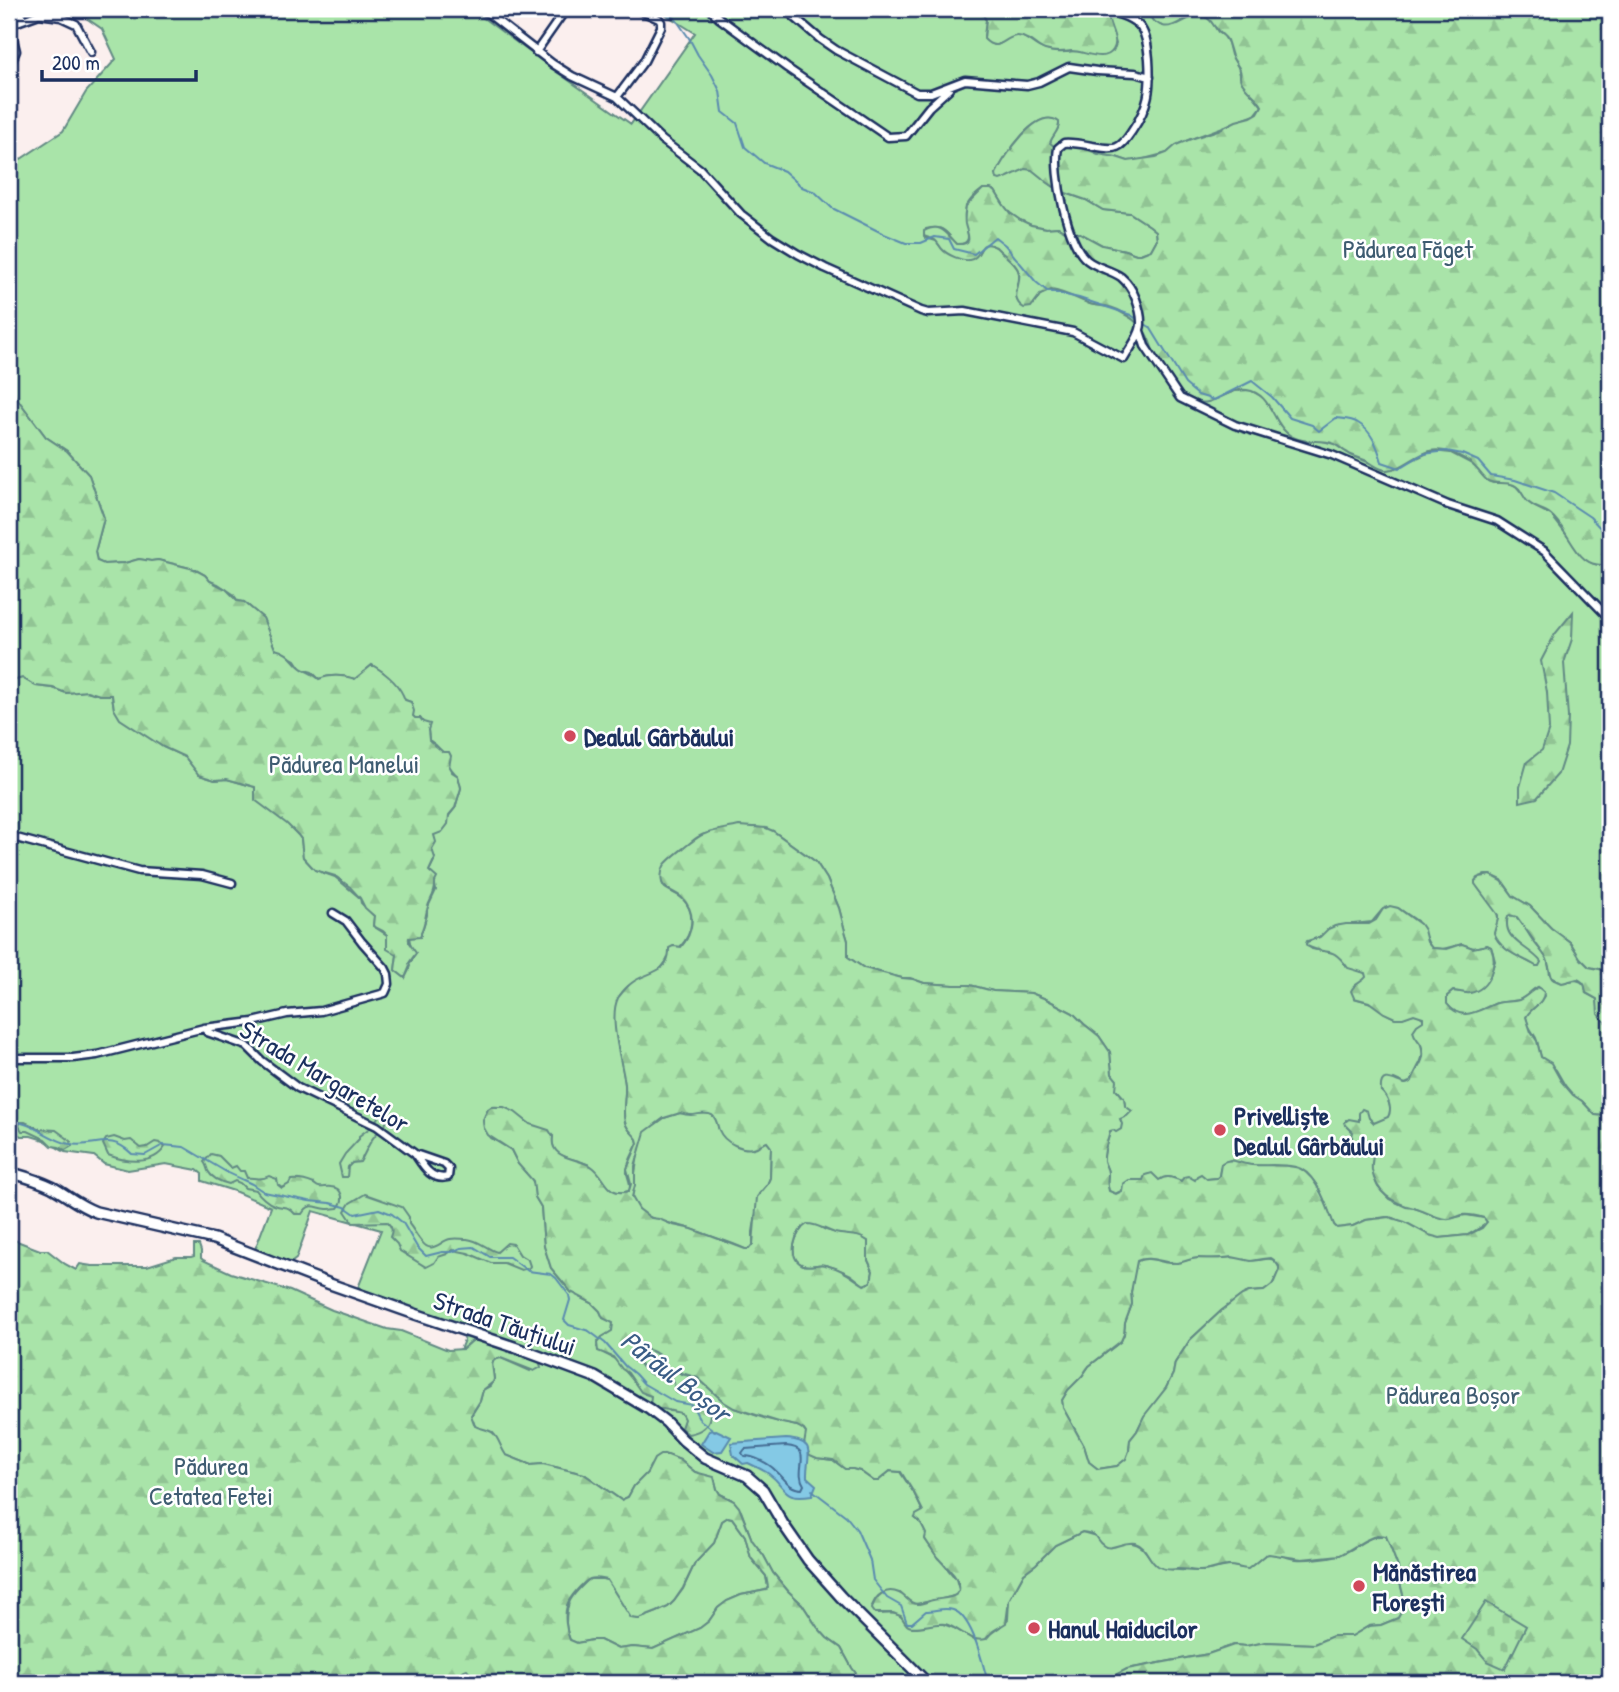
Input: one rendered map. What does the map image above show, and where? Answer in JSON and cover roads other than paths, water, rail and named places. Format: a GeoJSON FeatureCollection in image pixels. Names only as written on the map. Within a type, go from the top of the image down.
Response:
{"type":"FeatureCollection","features":[{"type":"Feature","properties":{"kind":"main road","name":"Strada Tăuțiului"},"geometry":{"type":"LineString","coordinates":[[9,1172],[53,1187],[81,1206],[96,1212],[214,1239],[330,1284],[595,1377],[617,1389],[666,1422],[705,1458],[755,1482],[808,1560],[835,1591],[927,1683]]}},
{"type":"Feature","properties":{"kind":"street"},"geometry":{"type":"LineString","coordinates":[[20,9],[23,19]]}},
{"type":"Feature","properties":{"kind":"street"},"geometry":{"type":"LineString","coordinates":[[482,9],[536,52],[572,76],[618,97],[662,140],[700,169],[741,214],[772,238],[825,268],[921,311],[965,311],[1073,332],[1124,359],[1141,325]]}},
{"type":"Feature","properties":{"kind":"street"},"geometry":{"type":"LineString","coordinates":[[536,52],[566,9]]}},
{"type":"Feature","properties":{"kind":"street"},"geometry":{"type":"LineString","coordinates":[[618,97],[644,61],[661,27],[661,21],[637,9]]}},
{"type":"Feature","properties":{"kind":"street"},"geometry":{"type":"LineString","coordinates":[[710,9],[777,61],[888,137],[906,136],[929,107],[957,82]]}},
{"type":"Feature","properties":{"kind":"street"},"geometry":{"type":"LineString","coordinates":[[785,9],[836,50],[907,89],[925,94],[970,80],[1027,85],[1040,82],[1069,67],[1135,73],[1150,77]]}},
{"type":"Feature","properties":{"kind":"street"},"geometry":{"type":"LineString","coordinates":[[1103,9],[1132,20],[1140,26],[1145,35],[1148,46],[1149,93],[1136,125],[1121,145],[1107,149],[1082,143],[1066,142],[1060,145],[1057,150],[1061,198],[1076,244],[1087,260],[1111,271],[1127,283],[1133,292],[1145,346],[1180,398],[1236,425],[1332,455],[1448,505],[1497,521],[1544,551],[1610,619]]}},
{"type":"Feature","properties":{"kind":"street"},"geometry":{"type":"LineString","coordinates":[[9,68],[16,51],[9,24],[39,14],[61,17],[76,24],[91,52]]}},
{"type":"Feature","properties":{"kind":"street"},"geometry":{"type":"LineString","coordinates":[[9,836],[139,871],[202,875],[232,883]]}},
{"type":"Feature","properties":{"kind":"street"},"geometry":{"type":"LineString","coordinates":[[204,1028],[321,1011],[385,993],[389,984],[385,968],[346,921],[334,913]]}},
{"type":"Feature","properties":{"kind":"street","name":"Strada Margaretelor"},"geometry":{"type":"LineString","coordinates":[[9,1058],[73,1058],[97,1055],[204,1028],[207,1032],[247,1046],[298,1088],[377,1126],[415,1154],[444,1164],[449,1168],[448,1177],[439,1178],[426,1171],[415,1154]]}},
{"type":"Feature","properties":{"kind":"water"},"geometry":{"type":"Polygon","coordinates":[[[716,1430],[731,1437],[722,1451],[713,1452],[701,1444],[709,1431],[716,1430]]]}},
{"type":"Feature","properties":{"kind":"water"},"geometry":{"type":"Polygon","coordinates":[[[796,1440],[807,1446],[807,1477],[816,1485],[812,1495],[795,1496],[786,1492],[769,1474],[748,1463],[743,1464],[733,1455],[731,1443],[796,1440]]]}},
{"type":"Feature","properties":{"kind":"waterway"},"geometry":{"type":"LineString","coordinates":[[657,9],[675,18],[689,38],[720,91],[723,112],[737,123],[745,147],[764,163],[784,171],[802,187],[815,192],[832,208],[906,243],[921,243],[935,237],[949,239],[954,249],[974,254],[995,237],[1047,291],[1079,298],[1131,315],[1138,320]]}},
{"type":"Feature","properties":{"kind":"waterway"},"geometry":{"type":"LineString","coordinates":[[1143,323],[1150,327],[1185,384],[1198,395],[1214,400],[1252,381],[1272,397],[1290,418],[1312,425],[1319,431],[1336,418],[1363,426],[1371,435],[1382,462],[1400,468],[1423,454],[1447,451],[1462,454],[1478,461],[1491,476],[1515,480],[1554,493],[1590,517],[1610,535]]}},
{"type":"Feature","properties":{"kind":"waterway","name":"Pârâul Boșor"},"geometry":{"type":"LineString","coordinates":[[9,1120],[31,1126],[70,1144],[116,1143],[132,1154],[145,1155],[163,1145],[184,1147],[264,1192],[330,1203],[345,1207],[355,1214],[379,1209],[392,1214],[403,1223],[417,1247],[426,1256],[474,1247],[490,1257],[509,1257],[528,1271],[551,1274],[569,1295],[564,1320],[569,1325],[589,1331],[605,1343],[644,1384],[675,1402],[692,1405],[700,1420],[715,1431]]}},
{"type":"Feature","properties":{"kind":"waterway","name":"Pârâul Boșor"},"geometry":{"type":"LineString","coordinates":[[812,1490],[846,1516],[857,1530],[870,1560],[873,1580],[887,1598],[901,1606],[907,1623],[912,1623],[926,1611],[950,1609],[960,1614],[971,1630],[987,1679],[992,1683]]}},
{"type":"Feature","properties":{"kind":"place","name":"Dealul Gârbăului"},"geometry":{"type":"Point","coordinates":[570,736]}},
{"type":"Feature","properties":{"kind":"place","name":"Privelliște Dealul Gârbăului"},"geometry":{"type":"Point","coordinates":[1220,1130]}},
{"type":"Feature","properties":{"kind":"place","name":"Mănăstirea Florești"},"geometry":{"type":"Point","coordinates":[1359,1586]}},
{"type":"Feature","properties":{"kind":"place","name":"Hanul Haiducilor"},"geometry":{"type":"Point","coordinates":[1034,1628]}},
{"type":"Feature","properties":{"kind":"park label","name":"Pădurea Făget"},"geometry":{"type":"Point","coordinates":[1408,248]}},
{"type":"Feature","properties":{"kind":"park label","name":"Pădurea Manelui"},"geometry":{"type":"Point","coordinates":[344,763]}},
{"type":"Feature","properties":{"kind":"park label","name":"Pădurea Boșor"},"geometry":{"type":"Point","coordinates":[1453,1394]}},
{"type":"Feature","properties":{"kind":"park label","name":"Pădurea Cetatea Fetei"},"geometry":{"type":"Point","coordinates":[211,1480]}}]}
